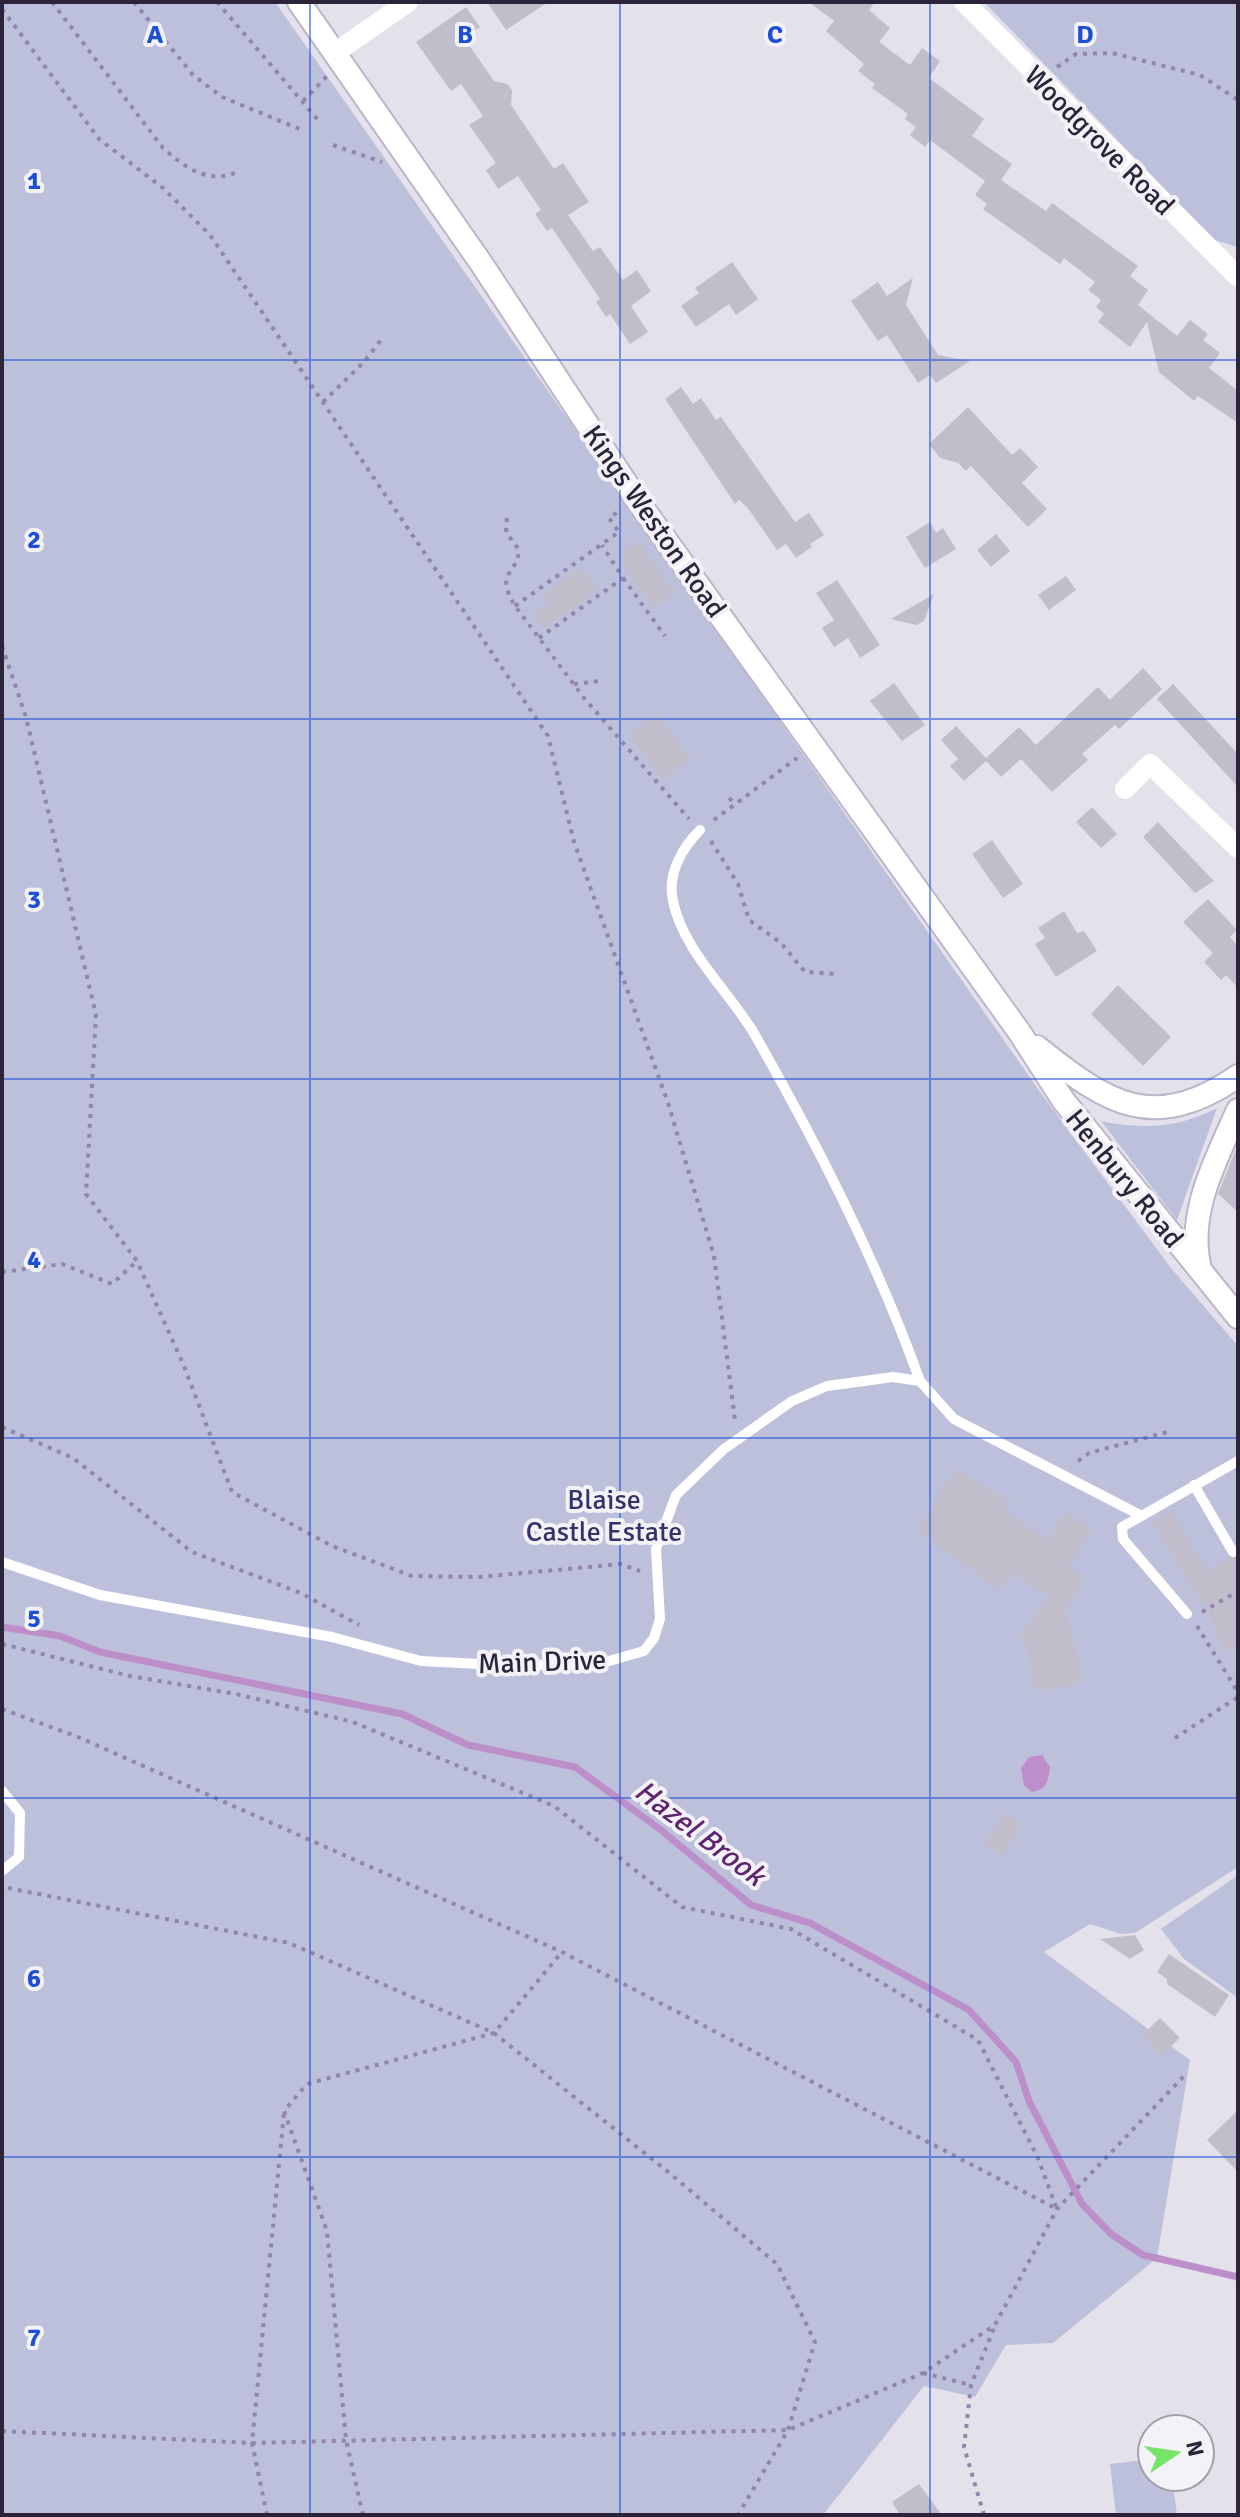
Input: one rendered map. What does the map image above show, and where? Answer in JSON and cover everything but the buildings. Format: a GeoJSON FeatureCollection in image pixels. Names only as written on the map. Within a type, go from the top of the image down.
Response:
{"type":"FeatureCollection","features":[{"type":"Feature","properties":{"kind":"main road","name":"Kings Weston Road"},"geometry":{"type":"LineString","coordinates":[[299,2],[405,152],[637,500],[1020,1033]]}},
{"type":"Feature","properties":{"kind":"main road"},"geometry":{"type":"LineString","coordinates":[[1020,1033],[1089,1089],[1117,1102],[1175,1106],[1204,1097],[1238,1076]]}},
{"type":"Feature","properties":{"kind":"main road","name":"Henbury Road"},"geometry":{"type":"LineString","coordinates":[[1020,1033],[1063,1100],[1238,1317]]}},
{"type":"Feature","properties":{"kind":"main road"},"geometry":{"type":"LineString","coordinates":[[1202,1274],[1195,1249],[1197,1222],[1208,1177],[1238,1110]]}},
{"type":"Feature","properties":{"kind":"street"},"geometry":{"type":"LineString","coordinates":[[340,57],[408,2]]}},
{"type":"Feature","properties":{"kind":"street","name":"Woodgrove Road"},"geometry":{"type":"LineString","coordinates":[[964,2],[1238,277]]}},
{"type":"Feature","properties":{"kind":"street"},"geometry":{"type":"LineString","coordinates":[[1125,789],[1150,764],[1238,848]]}},
{"type":"Feature","properties":{"kind":"lane"},"geometry":{"type":"LineString","coordinates":[[700,830],[683,847],[674,875],[673,900],[687,936],[747,1022],[815,1142],[875,1271],[920,1381],[954,1419],[1140,1515]]}},
{"type":"Feature","properties":{"kind":"lane","name":"Main Drive"},"geometry":{"type":"LineString","coordinates":[[2,1562],[100,1595],[332,1637],[421,1661],[518,1666],[609,1661],[644,1651],[654,1638],[660,1619],[656,1549],[676,1495],[737,1439],[792,1401],[827,1386],[893,1377],[920,1381]]}},
{"type":"Feature","properties":{"kind":"lane"},"geometry":{"type":"LineString","coordinates":[[1187,1614],[1123,1539],[1122,1527],[1238,1461]]}},
{"type":"Feature","properties":{"kind":"lane"},"geometry":{"type":"LineString","coordinates":[[1194,1485],[1233,1552]]}},
{"type":"Feature","properties":{"kind":"lane"},"geometry":{"type":"LineString","coordinates":[[2,1791],[20,1813],[19,1857],[2,1871]]}},
{"type":"Feature","properties":{"kind":"path"},"geometry":{"type":"LineString","coordinates":[[52,2],[163,148],[182,165],[208,176],[239,171]]}},
{"type":"Feature","properties":{"kind":"path"},"geometry":{"type":"LineString","coordinates":[[134,2],[193,75],[222,97],[302,130]]}},
{"type":"Feature","properties":{"kind":"path"},"geometry":{"type":"LineString","coordinates":[[217,2],[318,120]]}},
{"type":"Feature","properties":{"kind":"path"},"geometry":{"type":"LineString","coordinates":[[2,9],[99,139],[163,188],[210,235],[548,736],[574,842],[668,1103],[714,1256],[737,1439]]}},
{"type":"Feature","properties":{"kind":"path"},"geometry":{"type":"LineString","coordinates":[[1040,81],[1076,54],[1112,53],[1200,75],[1238,100]]}},
{"type":"Feature","properties":{"kind":"path"},"geometry":{"type":"LineString","coordinates":[[303,101],[340,57]]}},
{"type":"Feature","properties":{"kind":"path"},"geometry":{"type":"LineString","coordinates":[[333,145],[386,164],[405,152]]}},
{"type":"Feature","properties":{"kind":"path"},"geometry":{"type":"LineString","coordinates":[[323,402],[364,362],[384,336]]}},
{"type":"Feature","properties":{"kind":"path"},"geometry":{"type":"LineString","coordinates":[[515,606],[619,532],[609,518],[637,500]]}},
{"type":"Feature","properties":{"kind":"path"},"geometry":{"type":"LineString","coordinates":[[507,518],[506,532],[519,550],[506,578],[506,591],[515,606],[648,774],[725,861],[738,884],[749,920],[781,943],[805,972],[836,974]]}},
{"type":"Feature","properties":{"kind":"path"},"geometry":{"type":"LineString","coordinates":[[601,544],[665,636]]}},
{"type":"Feature","properties":{"kind":"path"},"geometry":{"type":"LineString","coordinates":[[539,638],[623,578]]}},
{"type":"Feature","properties":{"kind":"path"},"geometry":{"type":"LineString","coordinates":[[2,646],[26,717],[96,1015],[86,1194],[137,1261],[184,1366],[232,1492],[332,1546],[412,1576],[479,1577],[621,1564],[658,1576]]}},
{"type":"Feature","properties":{"kind":"path"},"geometry":{"type":"LineString","coordinates":[[574,684],[600,681]]}},
{"type":"Feature","properties":{"kind":"path"},"geometry":{"type":"LineString","coordinates":[[700,830],[812,747]]}},
{"type":"Feature","properties":{"kind":"path"},"geometry":{"type":"LineString","coordinates":[[729,798],[735,804]]}},
{"type":"Feature","properties":{"kind":"path"},"geometry":{"type":"LineString","coordinates":[[2,1272],[62,1264],[112,1284],[137,1261]]}},
{"type":"Feature","properties":{"kind":"path"},"geometry":{"type":"LineString","coordinates":[[2,1427],[73,1458],[192,1552],[301,1593],[377,1635],[374,1648]]}},
{"type":"Feature","properties":{"kind":"path"},"geometry":{"type":"LineString","coordinates":[[1078,1461],[1089,1453],[1171,1431]]}},
{"type":"Feature","properties":{"kind":"path"},"geometry":{"type":"LineString","coordinates":[[1175,1738],[1238,1694],[1192,1618],[1238,1591]]}},
{"type":"Feature","properties":{"kind":"path"},"geometry":{"type":"LineString","coordinates":[[2,1644],[130,1676],[236,1694],[353,1722],[554,1806],[682,1907],[791,1929],[978,2040],[1037,2156],[1057,2209]]}},
{"type":"Feature","properties":{"kind":"path"},"geometry":{"type":"LineString","coordinates":[[2,1709],[78,1737],[562,1952],[1057,2209]]}},
{"type":"Feature","properties":{"kind":"path"},"geometry":{"type":"LineString","coordinates":[[2,1887],[289,1943],[494,2033],[667,2171],[777,2264],[815,2342],[788,2430],[738,2515]]}},
{"type":"Feature","properties":{"kind":"path"},"geometry":{"type":"LineString","coordinates":[[267,2515],[252,2443],[284,2111],[307,2084],[494,2033],[562,1952]]}},
{"type":"Feature","properties":{"kind":"path"},"geometry":{"type":"LineString","coordinates":[[984,2515],[964,2447],[971,2385],[995,2325],[1057,2209],[1185,2075]]}},
{"type":"Feature","properties":{"kind":"path"},"geometry":{"type":"LineString","coordinates":[[284,2111],[327,2231],[346,2440],[363,2515]]}},
{"type":"Feature","properties":{"kind":"path"},"geometry":{"type":"LineString","coordinates":[[2,2431],[252,2443],[788,2430],[923,2373],[995,2325]]}},
{"type":"Feature","properties":{"kind":"path"},"geometry":{"type":"LineString","coordinates":[[923,2373],[971,2385]]}},
{"type":"Feature","properties":{"kind":"green space","name":"Blaise Castle Estate"},"geometry":{"type":"Polygon","coordinates":[[[2,2],[275,2],[1043,1096],[1171,1268],[1238,1346],[1238,1867],[1135,1933],[1121,1934],[1090,1924],[1044,1952],[1190,2060],[1157,2258],[1053,2343],[1006,2345],[975,2397],[924,2386],[823,2515],[2,2515],[2,2]]]}},
{"type":"Feature","properties":{"kind":"green space"},"geometry":{"type":"Polygon","coordinates":[[[984,2],[1238,2],[1238,247],[1214,240],[984,2]]]}},
{"type":"Feature","properties":{"kind":"green space"},"geometry":{"type":"Polygon","coordinates":[[[1217,1108],[1177,1220],[1101,1121],[1131,1126],[1160,1125],[1188,1120],[1217,1108]]]}},
{"type":"Feature","properties":{"kind":"green space"},"geometry":{"type":"Polygon","coordinates":[[[1238,1875],[1238,1998],[1184,1959],[1161,1929],[1238,1875]]]}},
{"type":"Feature","properties":{"kind":"green space"},"geometry":{"type":"Polygon","coordinates":[[[1136,2461],[1136,2493],[1174,2493],[1177,2515],[1116,2515],[1110,2464],[1136,2461]]]}},
{"type":"Feature","properties":{"kind":"shaded area"},"geometry":{"type":"Polygon","coordinates":[[[1042,1755],[1050,1767],[1048,1777],[1044,1787],[1032,1792],[1024,1785],[1021,1768],[1029,1757],[1042,1755]]]}},
{"type":"Feature","properties":{"kind":"waterway","name":"Hazel Brook"},"geometry":{"type":"LineString","coordinates":[[2,1627],[60,1636],[100,1652],[402,1714],[468,1745],[575,1767],[661,1830],[751,1905],[810,1923],[969,2010],[1016,2062],[1029,2101],[1082,2204],[1111,2234],[1143,2255],[1238,2277]]}}]}
